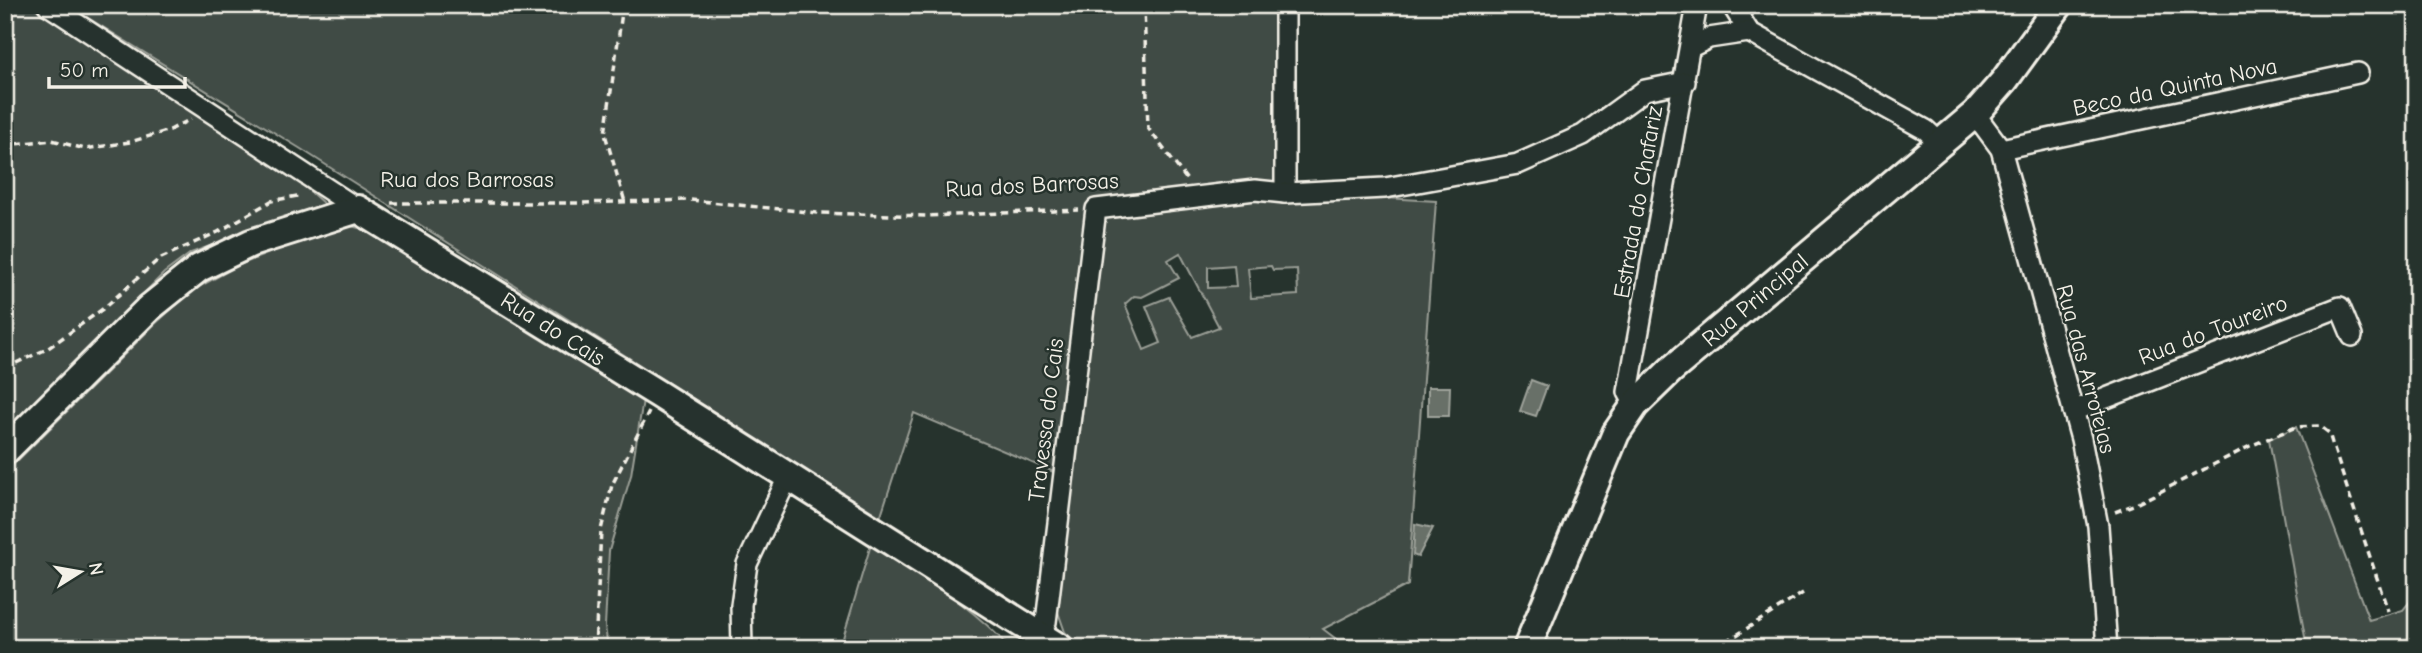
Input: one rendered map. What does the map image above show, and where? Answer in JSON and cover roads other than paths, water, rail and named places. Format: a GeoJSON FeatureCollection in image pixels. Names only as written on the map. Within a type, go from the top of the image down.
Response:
{"type":"FeatureCollection","features":[{"type":"Feature","properties":{"kind":"street","name":"Rua do Cais"},"geometry":{"type":"LineString","coordinates":[[48,5],[358,209],[1050,641]]}},
{"type":"Feature","properties":{"kind":"street"},"geometry":{"type":"LineString","coordinates":[[1285,5],[1285,193]]}},
{"type":"Feature","properties":{"kind":"street","name":"Estrada do Chafariz"},"geometry":{"type":"LineString","coordinates":[[1635,405],[1628,392],[1698,5]]}},
{"type":"Feature","properties":{"kind":"street"},"geometry":{"type":"LineString","coordinates":[[1732,5],[1749,32],[1926,130],[1941,144]]}},
{"type":"Feature","properties":{"kind":"street","name":"Rua Principal"},"geometry":{"type":"LineString","coordinates":[[1527,648],[1602,463],[1616,433],[1635,405],[1671,370],[1975,114],[2004,81],[2059,5]]}},
{"type":"Feature","properties":{"kind":"street"},"geometry":{"type":"LineString","coordinates":[[1691,47],[1709,38],[1749,32]]}},
{"type":"Feature","properties":{"kind":"street","name":"Beco da Quinta Nova"},"geometry":{"type":"LineString","coordinates":[[2001,149],[2358,73]]}},
{"type":"Feature","properties":{"kind":"street","name":"Rua dos Barrosas"},"geometry":{"type":"LineString","coordinates":[[1096,209],[1255,190],[1285,193],[1385,188],[1518,164],[1583,135],[1645,90],[1685,82]]}},
{"type":"Feature","properties":{"kind":"street","name":"Rua das Arroteias"},"geometry":{"type":"LineString","coordinates":[[1975,114],[2001,149],[2073,411],[2096,519],[2107,648]]}},
{"type":"Feature","properties":{"kind":"street"},"geometry":{"type":"LineString","coordinates":[[5,451],[149,308],[199,268],[251,243],[358,209]]}},
{"type":"Feature","properties":{"kind":"street","name":"Travessa do Cais"},"geometry":{"type":"LineString","coordinates":[[1050,641],[1046,622],[1096,209]]}},
{"type":"Feature","properties":{"kind":"street","name":"Rua do Toureiro"},"geometry":{"type":"LineString","coordinates":[[2073,411],[2340,307],[2352,337]]}},
{"type":"Feature","properties":{"kind":"street"},"geometry":{"type":"LineString","coordinates":[[742,648],[741,605],[747,564],[788,477]]}}]}
